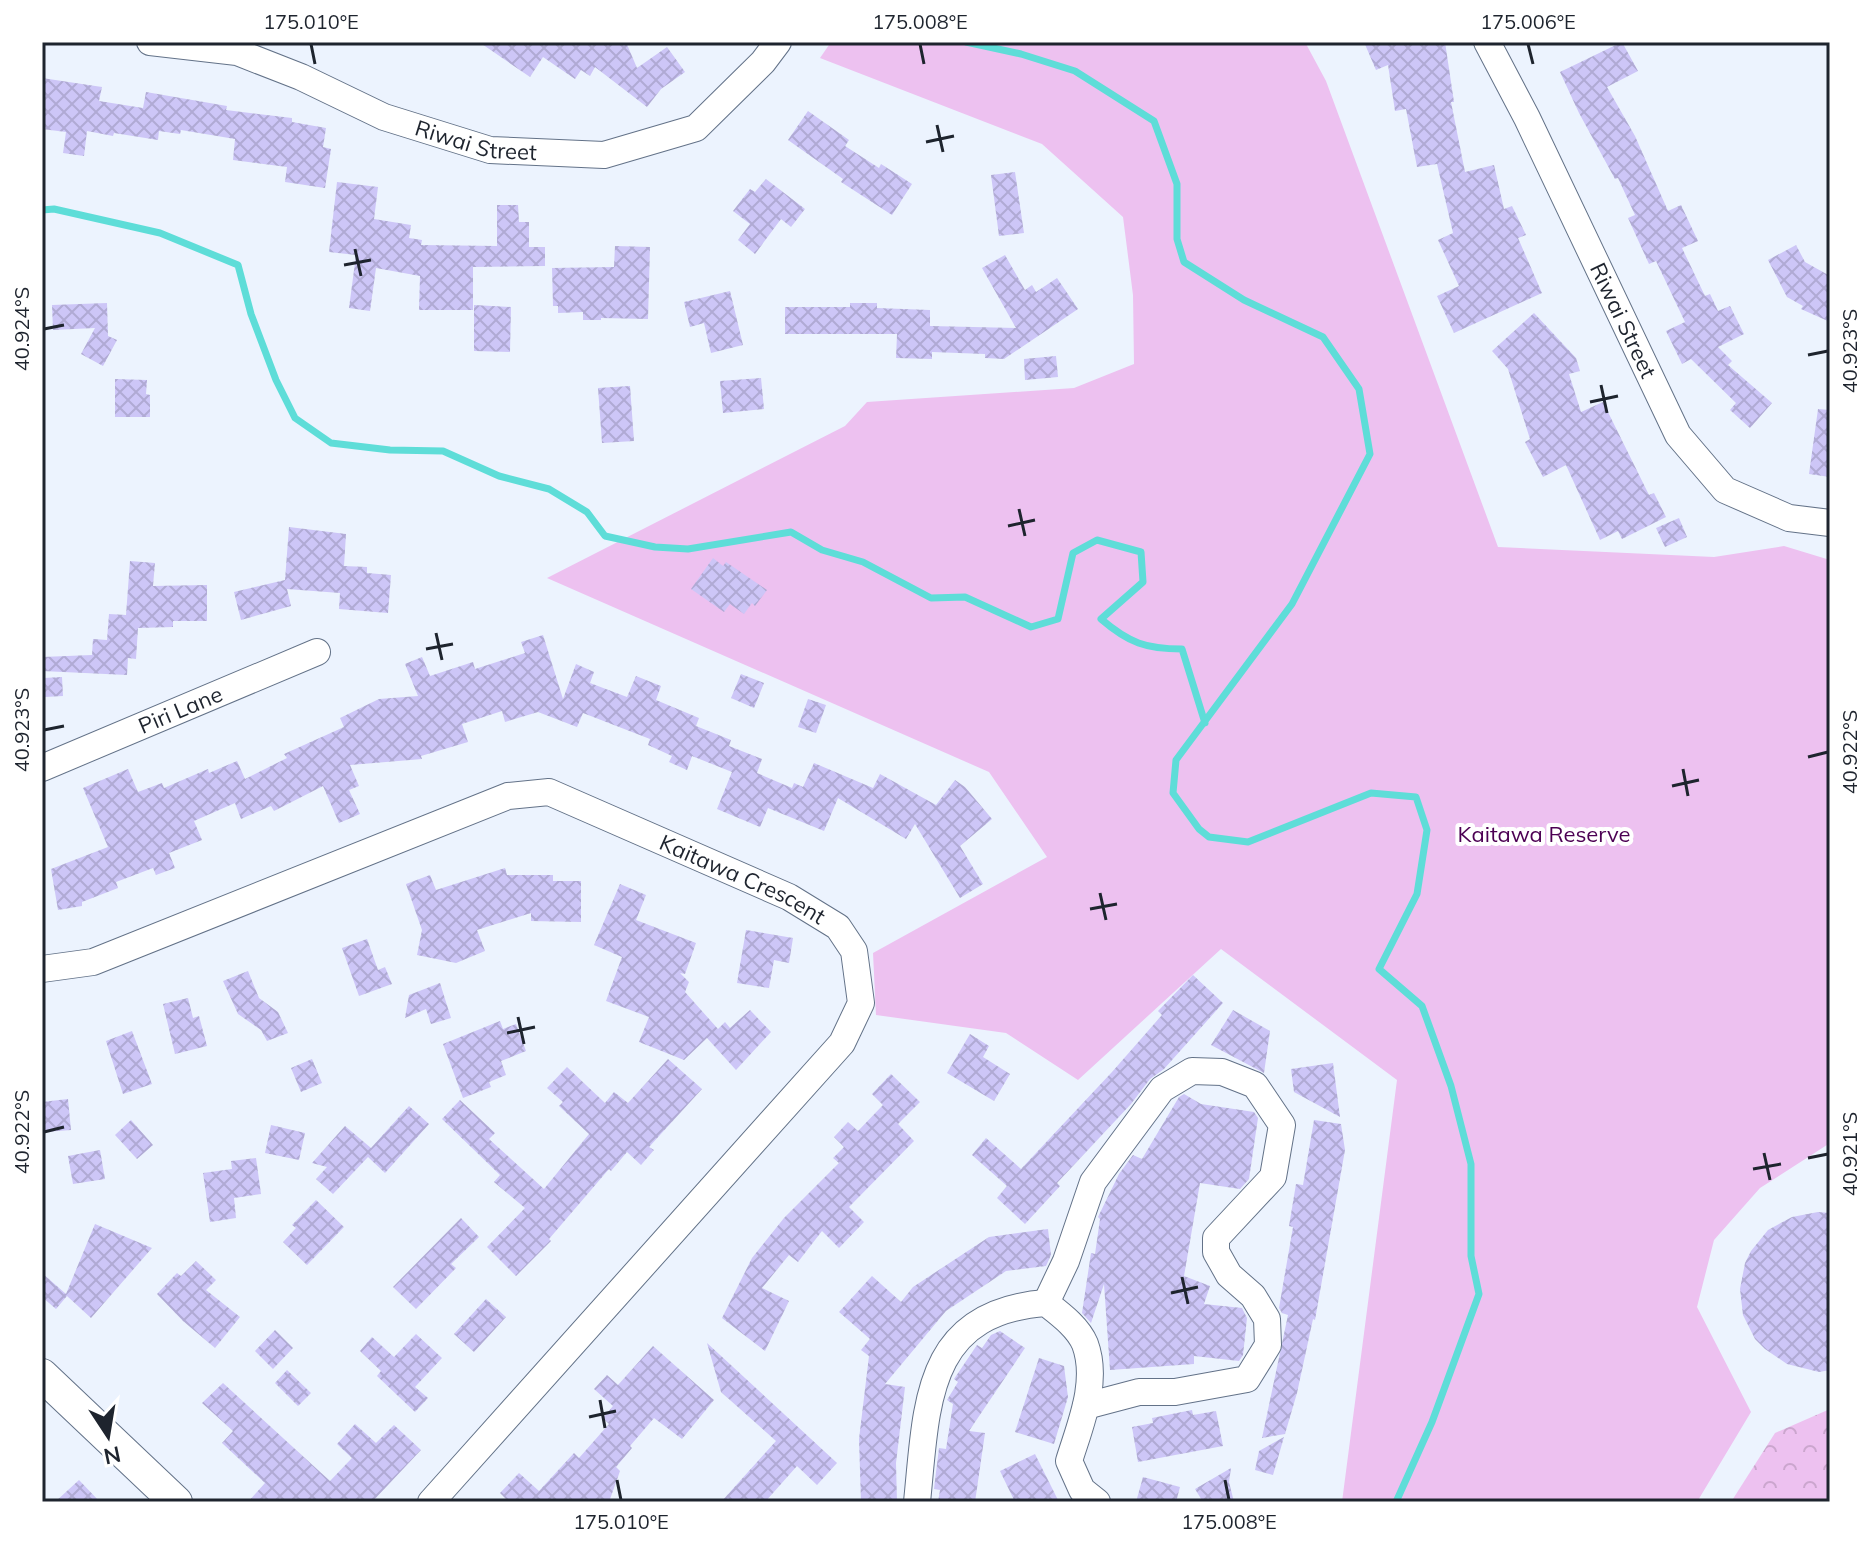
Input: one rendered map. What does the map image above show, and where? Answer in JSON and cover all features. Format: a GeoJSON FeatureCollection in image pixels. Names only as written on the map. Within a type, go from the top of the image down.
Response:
{"type":"FeatureCollection","features":[{"type":"Feature","properties":{"kind":"street","name":"Riwai Street"},"geometry":{"type":"LineString","coordinates":[[150,42],[237,52],[301,77],[384,117],[490,150],[604,155],[696,128],[763,62],[778,42]]}},
{"type":"Feature","properties":{"kind":"street","name":"Riwai Street"},"geometry":{"type":"LineString","coordinates":[[1487,42],[1527,118],[1678,435],[1725,490],[1789,518],[1830,523]]}},
{"type":"Feature","properties":{"kind":"street","name":"Piri Lane"},"geometry":{"type":"LineString","coordinates":[[42,768],[317,652]]}},
{"type":"Feature","properties":{"kind":"street","name":"Kaitawa Crescent"},"geometry":{"type":"LineString","coordinates":[[42,969],[93,962],[508,796],[549,792],[789,897],[838,927],[854,951],[861,1003],[842,1043],[431,1502]]}},
{"type":"Feature","properties":{"kind":"street"},"geometry":{"type":"LineString","coordinates":[[1046,1303],[1066,1261],[1093,1182],[1162,1089],[1192,1071],[1222,1072],[1255,1085],[1282,1125],[1273,1177],[1216,1238],[1216,1252],[1229,1275],[1253,1296],[1267,1319],[1268,1345],[1247,1379],[1175,1392],[1139,1392],[1086,1406]]}},
{"type":"Feature","properties":{"kind":"street"},"geometry":{"type":"LineString","coordinates":[[917,1502],[925,1425],[937,1371],[960,1336],[992,1313],[1020,1305],[1046,1303],[1066,1319],[1084,1342],[1090,1371],[1086,1406],[1069,1461],[1082,1490],[1097,1502]]}},
{"type":"Feature","properties":{"kind":"street"},"geometry":{"type":"LineString","coordinates":[[42,1375],[176,1502]]}},
{"type":"Feature","properties":{"kind":"green space","name":"Kaitawa Reserve"},"geometry":{"type":"Polygon","coordinates":[[[831,42],[1305,42],[1326,81],[1498,547],[1714,557],[1784,546],[1830,560],[1830,1143],[1760,1188],[1714,1240],[1697,1307],[1751,1412],[1697,1502],[1342,1502],[1397,1080],[1221,949],[1078,1080],[1006,1033],[876,1015],[873,953],[1047,857],[989,772],[547,578],[845,426],[867,402],[1074,388],[1134,364],[1133,295],[1123,217],[1042,144],[820,58],[831,42]]]}},
{"type":"Feature","properties":{"kind":"green space"},"geometry":{"type":"Polygon","coordinates":[[[1830,1409],[1830,1502],[1731,1502],[1775,1433],[1830,1409]]]}},
{"type":"Feature","properties":{"kind":"building"},"geometry":{"type":"Polygon","coordinates":[[[479,42],[626,42],[637,68],[667,47],[685,72],[661,89],[647,107],[595,67],[590,76],[581,70],[575,79],[543,57],[530,77],[479,42]]]}},
{"type":"Feature","properties":{"kind":"building"},"geometry":{"type":"Polygon","coordinates":[[[1364,42],[1445,42],[1454,102],[1451,102],[1465,172],[1494,165],[1504,209],[1512,206],[1526,235],[1518,238],[1542,293],[1454,333],[1437,296],[1459,286],[1438,240],[1453,233],[1437,164],[1417,167],[1406,109],[1395,111],[1388,65],[1376,70],[1364,42]]]}},
{"type":"Feature","properties":{"kind":"building"},"geometry":{"type":"Polygon","coordinates":[[[1622,42],[1638,71],[1607,87],[1635,136],[1668,211],[1681,205],[1698,241],[1682,248],[1705,296],[1710,294],[1718,311],[1730,306],[1744,334],[1718,347],[1732,361],[1728,365],[1772,403],[1750,428],[1730,410],[1736,403],[1691,359],[1682,364],[1666,331],[1685,322],[1656,261],[1649,264],[1628,218],[1635,215],[1618,178],[1615,179],[1560,72],[1622,42]]]}},
{"type":"Feature","properties":{"kind":"building"},"geometry":{"type":"Polygon","coordinates":[[[42,78],[102,87],[99,101],[143,108],[146,92],[227,106],[226,110],[292,118],[292,122],[326,128],[323,147],[331,149],[325,188],[285,182],[287,167],[233,160],[235,139],[181,130],[180,134],[159,131],[158,140],[87,131],[84,156],[63,153],[66,132],[42,129],[42,78]]]}},
{"type":"Feature","properties":{"kind":"building"},"geometry":{"type":"Polygon","coordinates":[[[808,111],[849,140],[845,146],[912,184],[892,215],[841,182],[843,179],[788,140],[808,111]]]}},
{"type":"Feature","properties":{"kind":"building"},"geometry":{"type":"Polygon","coordinates":[[[1015,172],[1024,233],[999,236],[991,175],[1015,172]]]}},
{"type":"Feature","properties":{"kind":"building"},"geometry":{"type":"Polygon","coordinates":[[[766,179],[805,209],[791,227],[781,219],[755,254],[738,240],[750,224],[733,211],[750,189],[755,192],[766,179]]]}},
{"type":"Feature","properties":{"kind":"building"},"geometry":{"type":"Polygon","coordinates":[[[337,182],[378,187],[374,219],[411,225],[409,238],[422,240],[421,245],[497,246],[497,205],[518,205],[519,222],[529,222],[529,247],[545,247],[545,266],[473,267],[473,310],[419,310],[420,276],[376,268],[370,311],[349,308],[356,255],[329,252],[337,182]]]}},
{"type":"Feature","properties":{"kind":"building"},"geometry":{"type":"Polygon","coordinates":[[[1796,245],[1805,262],[1830,276],[1830,322],[1801,309],[1803,306],[1787,297],[1768,260],[1796,245]]]}},
{"type":"Feature","properties":{"kind":"building"},"geometry":{"type":"Polygon","coordinates":[[[615,246],[650,247],[648,319],[583,320],[583,312],[558,313],[558,306],[553,306],[552,268],[614,267],[615,246]]]}},
{"type":"Feature","properties":{"kind":"building"},"geometry":{"type":"Polygon","coordinates":[[[1005,255],[1025,290],[1032,285],[1036,292],[1057,278],[1078,309],[1004,359],[985,358],[985,354],[932,352],[932,359],[896,358],[897,334],[785,334],[785,307],[850,307],[850,303],[877,303],[877,308],[930,310],[930,326],[1016,328],[982,268],[1005,255]]]}},
{"type":"Feature","properties":{"kind":"building"},"geometry":{"type":"Polygon","coordinates":[[[730,291],[743,345],[711,353],[704,323],[690,327],[684,302],[730,291]]]}},
{"type":"Feature","properties":{"kind":"building"},"geometry":{"type":"Polygon","coordinates":[[[107,303],[108,336],[117,340],[103,366],[81,354],[95,328],[53,330],[52,305],[107,303]]]}},
{"type":"Feature","properties":{"kind":"building"},"geometry":{"type":"Polygon","coordinates":[[[474,305],[511,307],[510,352],[474,351],[474,305]]]}},
{"type":"Feature","properties":{"kind":"building"},"geometry":{"type":"Polygon","coordinates":[[[1534,313],[1576,358],[1580,371],[1569,374],[1581,412],[1603,402],[1649,495],[1654,493],[1666,517],[1622,539],[1618,531],[1600,540],[1566,465],[1543,477],[1525,442],[1530,439],[1508,369],[1492,351],[1534,313]]]}},
{"type":"Feature","properties":{"kind":"building"},"geometry":{"type":"Polygon","coordinates":[[[1056,356],[1058,377],[1025,380],[1024,359],[1056,356]]]}},
{"type":"Feature","properties":{"kind":"building"},"geometry":{"type":"Polygon","coordinates":[[[761,378],[764,409],[723,413],[720,381],[761,378]]]}},
{"type":"Feature","properties":{"kind":"building"},"geometry":{"type":"Polygon","coordinates":[[[115,379],[147,380],[150,417],[115,417],[115,379]]]}},
{"type":"Feature","properties":{"kind":"building"},"geometry":{"type":"Polygon","coordinates":[[[630,386],[634,441],[602,443],[598,388],[630,386]]]}},
{"type":"Feature","properties":{"kind":"building"},"geometry":{"type":"Polygon","coordinates":[[[1818,409],[1830,410],[1830,477],[1809,474],[1818,409]]]}},
{"type":"Feature","properties":{"kind":"building"},"geometry":{"type":"Polygon","coordinates":[[[1679,518],[1687,537],[1665,547],[1656,528],[1679,518]]]}},
{"type":"Feature","properties":{"kind":"building"},"geometry":{"type":"Polygon","coordinates":[[[289,527],[346,534],[344,566],[367,567],[367,573],[391,575],[388,613],[339,609],[340,593],[287,589],[291,606],[241,620],[234,592],[285,580],[289,527]]]}},
{"type":"Feature","properties":{"kind":"building"},"geometry":{"type":"Polygon","coordinates":[[[713,558],[723,566],[726,562],[767,590],[755,606],[752,603],[744,614],[730,604],[724,612],[691,589],[713,558]]]}},
{"type":"Feature","properties":{"kind":"building"},"geometry":{"type":"Polygon","coordinates":[[[130,561],[155,563],[153,586],[207,585],[207,621],[173,621],[173,627],[138,628],[136,659],[128,658],[127,675],[42,671],[42,657],[92,655],[93,639],[107,640],[109,614],[126,615],[130,561]]]}},
{"type":"Feature","properties":{"kind":"building"},"geometry":{"type":"Polygon","coordinates":[[[543,635],[563,699],[576,664],[594,672],[590,683],[627,697],[636,676],[661,686],[656,700],[699,718],[696,726],[731,740],[729,746],[762,759],[757,773],[792,788],[794,783],[803,787],[814,763],[873,788],[880,774],[936,805],[955,780],[965,787],[992,819],[960,846],[983,884],[960,898],[915,824],[906,839],[838,798],[824,831],[768,808],[760,827],[717,809],[732,772],[692,756],[687,770],[669,762],[672,756],[648,745],[650,739],[583,713],[577,727],[538,712],[505,722],[502,711],[462,724],[468,742],[421,756],[422,759],[350,765],[359,786],[349,790],[360,814],[339,823],[323,786],[274,811],[271,806],[241,819],[235,803],[194,821],[202,840],[169,853],[175,868],[156,875],[153,868],[116,882],[118,888],[82,902],[82,906],[58,910],[51,869],[108,847],[83,788],[128,769],[138,792],[162,783],[164,788],[208,769],[209,773],[237,761],[245,779],[287,758],[284,754],[344,727],[340,718],[379,699],[418,696],[405,664],[422,657],[430,676],[473,662],[475,669],[525,653],[521,642],[543,635]]]}},
{"type":"Feature","properties":{"kind":"building"},"geometry":{"type":"Polygon","coordinates":[[[741,674],[764,683],[754,708],[731,698],[741,674]]]}},
{"type":"Feature","properties":{"kind":"building"},"geometry":{"type":"Polygon","coordinates":[[[62,677],[63,696],[45,697],[44,678],[62,677]]]}},
{"type":"Feature","properties":{"kind":"building"},"geometry":{"type":"Polygon","coordinates":[[[808,699],[826,705],[816,733],[798,727],[808,699]]]}},
{"type":"Feature","properties":{"kind":"building"},"geometry":{"type":"Polygon","coordinates":[[[505,868],[507,875],[553,875],[553,881],[581,881],[581,922],[531,921],[531,913],[477,930],[485,951],[456,963],[417,955],[422,930],[406,884],[430,875],[436,890],[505,868]]]}},
{"type":"Feature","properties":{"kind":"building"},"geometry":{"type":"Polygon","coordinates":[[[620,884],[646,895],[636,920],[696,943],[685,974],[680,973],[689,982],[685,992],[718,1029],[725,1022],[730,1028],[750,1010],[771,1032],[736,1070],[707,1038],[684,1060],[639,1042],[649,1017],[606,1001],[622,957],[594,945],[620,884]]]}},
{"type":"Feature","properties":{"kind":"building"},"geometry":{"type":"Polygon","coordinates":[[[746,930],[793,938],[789,963],[774,960],[769,988],[737,983],[746,930]]]}},
{"type":"Feature","properties":{"kind":"building"},"geometry":{"type":"Polygon","coordinates":[[[367,939],[378,970],[385,967],[392,984],[359,996],[342,948],[367,939]]]}},
{"type":"Feature","properties":{"kind":"building"},"geometry":{"type":"Polygon","coordinates":[[[248,971],[259,998],[278,1012],[288,1033],[267,1041],[261,1030],[238,1014],[223,981],[248,971]]]}},
{"type":"Feature","properties":{"kind":"building"},"geometry":{"type":"Polygon","coordinates":[[[1193,975],[1223,1003],[1164,1069],[1150,1079],[1131,1104],[1057,1183],[1060,1186],[1025,1224],[997,1198],[1007,1186],[972,1155],[986,1138],[1021,1169],[1112,1072],[1162,1015],[1158,1011],[1193,975]]]}},
{"type":"Feature","properties":{"kind":"building"},"geometry":{"type":"Polygon","coordinates":[[[440,983],[451,1018],[431,1024],[426,1009],[405,1018],[409,995],[440,983]]]}},
{"type":"Feature","properties":{"kind":"building"},"geometry":{"type":"Polygon","coordinates":[[[188,998],[193,1018],[199,1016],[207,1046],[175,1054],[163,1004],[188,998]]]}},
{"type":"Feature","properties":{"kind":"building"},"geometry":{"type":"Polygon","coordinates":[[[1233,1010],[1270,1031],[1264,1073],[1211,1045],[1233,1010]]]}},
{"type":"Feature","properties":{"kind":"building"},"geometry":{"type":"Polygon","coordinates":[[[500,1021],[503,1029],[516,1024],[526,1051],[501,1061],[506,1075],[489,1082],[491,1087],[463,1098],[443,1044],[500,1021]]]}},
{"type":"Feature","properties":{"kind":"building"},"geometry":{"type":"Polygon","coordinates":[[[132,1031],[152,1084],[123,1094],[106,1041],[132,1031]]]}},
{"type":"Feature","properties":{"kind":"building"},"geometry":{"type":"Polygon","coordinates":[[[970,1034],[989,1046],[983,1057],[1010,1074],[994,1101],[947,1073],[970,1034]]]}},
{"type":"Feature","properties":{"kind":"building"},"geometry":{"type":"Polygon","coordinates":[[[312,1059],[322,1083],[301,1092],[291,1068],[312,1059]]]}},
{"type":"Feature","properties":{"kind":"building"},"geometry":{"type":"Polygon","coordinates":[[[668,1059],[702,1089],[649,1147],[654,1150],[641,1165],[627,1152],[549,1239],[551,1241],[516,1276],[487,1247],[525,1208],[494,1182],[500,1175],[442,1119],[460,1100],[495,1133],[489,1139],[544,1189],[589,1134],[559,1106],[563,1102],[547,1088],[567,1067],[605,1103],[614,1092],[628,1103],[668,1059]]]}},
{"type":"Feature","properties":{"kind":"building"},"geometry":{"type":"Polygon","coordinates":[[[1333,1063],[1340,1117],[1294,1092],[1291,1069],[1333,1063]]]}},
{"type":"Feature","properties":{"kind":"building"},"geometry":{"type":"Polygon","coordinates":[[[891,1074],[920,1102],[898,1124],[914,1141],[849,1207],[864,1222],[839,1248],[822,1231],[798,1262],[789,1255],[762,1288],[789,1301],[765,1351],[722,1318],[752,1258],[784,1218],[839,1163],[833,1158],[844,1147],[834,1137],[848,1122],[858,1131],[883,1105],[872,1094],[891,1074]]]}},
{"type":"Feature","properties":{"kind":"building"},"geometry":{"type":"Polygon","coordinates":[[[1184,1094],[1201,1104],[1254,1112],[1258,1118],[1249,1179],[1240,1189],[1200,1183],[1184,1276],[1210,1286],[1204,1304],[1242,1308],[1247,1318],[1243,1355],[1239,1361],[1194,1356],[1194,1364],[1110,1370],[1104,1284],[1091,1323],[1082,1313],[1091,1253],[1095,1254],[1098,1217],[1119,1174],[1133,1155],[1142,1159],[1179,1097],[1184,1094]]]}},
{"type":"Feature","properties":{"kind":"building"},"geometry":{"type":"Polygon","coordinates":[[[68,1099],[71,1130],[45,1132],[42,1102],[68,1099]]]}},
{"type":"Feature","properties":{"kind":"building"},"geometry":{"type":"Polygon","coordinates":[[[409,1106],[429,1124],[385,1173],[368,1157],[333,1194],[316,1179],[327,1167],[312,1163],[345,1126],[371,1148],[409,1106]]]}},
{"type":"Feature","properties":{"kind":"building"},"geometry":{"type":"Polygon","coordinates":[[[131,1120],[153,1145],[137,1159],[115,1135],[131,1120]]]}},
{"type":"Feature","properties":{"kind":"building"},"geometry":{"type":"Polygon","coordinates":[[[1314,1120],[1341,1124],[1345,1150],[1315,1320],[1297,1393],[1285,1434],[1262,1438],[1288,1315],[1279,1308],[1293,1227],[1289,1226],[1296,1184],[1303,1185],[1314,1120]]]}},
{"type":"Feature","properties":{"kind":"building"},"geometry":{"type":"Polygon","coordinates":[[[271,1125],[305,1133],[299,1160],[265,1153],[271,1125]]]}},
{"type":"Feature","properties":{"kind":"building"},"geometry":{"type":"Polygon","coordinates":[[[100,1150],[105,1179],[73,1184],[68,1156],[100,1150]]]}},
{"type":"Feature","properties":{"kind":"building"},"geometry":{"type":"Polygon","coordinates":[[[256,1158],[261,1194],[234,1198],[236,1218],[210,1222],[203,1173],[232,1169],[231,1161],[256,1158]]]}},
{"type":"Feature","properties":{"kind":"building"},"geometry":{"type":"Polygon","coordinates":[[[316,1200],[344,1227],[307,1265],[283,1242],[296,1228],[292,1225],[316,1200]]]}},
{"type":"Feature","properties":{"kind":"building"},"geometry":{"type":"Polygon","coordinates":[[[1830,1213],[1830,1370],[1819,1372],[1787,1364],[1755,1339],[1743,1315],[1740,1289],[1745,1263],[1768,1230],[1792,1217],[1830,1213]]]}},
{"type":"Feature","properties":{"kind":"building"},"geometry":{"type":"Polygon","coordinates":[[[461,1218],[479,1237],[451,1264],[456,1268],[416,1309],[393,1287],[461,1218]]]}},
{"type":"Feature","properties":{"kind":"building"},"geometry":{"type":"Polygon","coordinates":[[[95,1224],[152,1248],[91,1318],[67,1296],[56,1309],[42,1297],[42,1273],[66,1294],[95,1224]]]}},
{"type":"Feature","properties":{"kind":"building"},"geometry":{"type":"Polygon","coordinates":[[[1048,1229],[1051,1255],[1046,1266],[1006,1271],[946,1311],[885,1384],[905,1387],[896,1463],[897,1502],[861,1502],[859,1439],[869,1356],[861,1350],[870,1339],[839,1312],[872,1276],[901,1302],[913,1287],[989,1237],[1048,1229]]]}},
{"type":"Feature","properties":{"kind":"building"},"geometry":{"type":"Polygon","coordinates":[[[196,1261],[216,1280],[206,1290],[240,1317],[215,1348],[157,1294],[177,1273],[181,1276],[196,1261]]]}},
{"type":"Feature","properties":{"kind":"building"},"geometry":{"type":"Polygon","coordinates":[[[486,1299],[506,1317],[474,1352],[454,1334],[486,1299]]]}},
{"type":"Feature","properties":{"kind":"building"},"geometry":{"type":"Polygon","coordinates":[[[275,1330],[293,1348],[273,1369],[255,1351],[275,1330]]]}},
{"type":"Feature","properties":{"kind":"building"},"geometry":{"type":"Polygon","coordinates":[[[1000,1331],[1025,1348],[969,1431],[985,1433],[975,1502],[938,1502],[940,1490],[934,1489],[939,1448],[946,1449],[953,1404],[947,1400],[958,1382],[954,1379],[977,1345],[982,1348],[991,1335],[1000,1331]]]}},
{"type":"Feature","properties":{"kind":"building"},"geometry":{"type":"Polygon","coordinates":[[[416,1334],[442,1358],[415,1387],[428,1398],[415,1412],[377,1376],[381,1371],[360,1351],[372,1337],[394,1357],[416,1334]]]}},
{"type":"Feature","properties":{"kind":"building"},"geometry":{"type":"Polygon","coordinates":[[[707,1343],[837,1463],[817,1485],[797,1466],[765,1502],[721,1502],[776,1441],[721,1392],[707,1343]]]}},
{"type":"Feature","properties":{"kind":"building"},"geometry":{"type":"Polygon","coordinates":[[[653,1346],[714,1400],[682,1439],[654,1418],[616,1467],[620,1471],[609,1502],[509,1502],[500,1493],[519,1473],[539,1491],[574,1453],[579,1458],[609,1424],[603,1418],[613,1406],[594,1389],[607,1375],[618,1385],[653,1346]]]}},
{"type":"Feature","properties":{"kind":"building"},"geometry":{"type":"Polygon","coordinates":[[[1039,1358],[1064,1366],[1068,1397],[1054,1444],[1015,1432],[1039,1358]]]}},
{"type":"Feature","properties":{"kind":"building"},"geometry":{"type":"Polygon","coordinates":[[[287,1370],[311,1393],[298,1406],[275,1383],[287,1370]]]}},
{"type":"Feature","properties":{"kind":"building"},"geometry":{"type":"Polygon","coordinates":[[[223,1383],[330,1481],[352,1458],[337,1444],[355,1424],[376,1443],[394,1425],[421,1450],[372,1502],[248,1502],[265,1483],[222,1443],[233,1431],[202,1403],[223,1383]]]}},
{"type":"Feature","properties":{"kind":"building"},"geometry":{"type":"Polygon","coordinates":[[[1192,1410],[1193,1415],[1216,1411],[1223,1446],[1138,1462],[1132,1427],[1153,1423],[1152,1418],[1192,1410]]]}},
{"type":"Feature","properties":{"kind":"building"},"geometry":{"type":"Polygon","coordinates":[[[1284,1437],[1273,1475],[1255,1470],[1259,1451],[1284,1437]]]}},
{"type":"Feature","properties":{"kind":"building"},"geometry":{"type":"Polygon","coordinates":[[[1035,1454],[1059,1502],[1015,1502],[1000,1471],[1035,1454]]]}},
{"type":"Feature","properties":{"kind":"building"},"geometry":{"type":"Polygon","coordinates":[[[1231,1468],[1229,1482],[1234,1502],[1203,1502],[1195,1489],[1231,1468]]]}},
{"type":"Feature","properties":{"kind":"building"},"geometry":{"type":"Polygon","coordinates":[[[1143,1477],[1180,1487],[1176,1502],[1136,1502],[1143,1477]]]}},
{"type":"Feature","properties":{"kind":"building"},"geometry":{"type":"Polygon","coordinates":[[[79,1480],[100,1502],[55,1502],[79,1480]]]}},
{"type":"Feature","properties":{"kind":"waterway"},"geometry":{"type":"LineString","coordinates":[[966,42],[1021,54],[1075,71],[1154,121],[1177,184],[1177,239],[1184,262],[1244,300],[1323,337],[1359,389],[1370,454],[1292,604],[1176,760],[1173,793],[1199,829],[1209,837],[1248,842],[1371,793],[1416,797],[1427,830],[1417,894],[1379,969],[1422,1006],[1451,1086],[1471,1164],[1471,1256],[1479,1294],[1432,1422],[1396,1502]]}},
{"type":"Feature","properties":{"kind":"waterway"},"geometry":{"type":"LineString","coordinates":[[42,210],[54,209],[160,233],[238,265],[251,314],[276,380],[295,418],[331,443],[390,450],[443,451],[499,476],[549,489],[587,512],[605,536],[655,547],[688,549],[791,532],[822,550],[863,562],[931,598],[965,597],[1031,627],[1058,619],[1073,553],[1097,540],[1141,552],[1143,582],[1101,619],[1138,643],[1182,649],[1205,723]]}}]}
